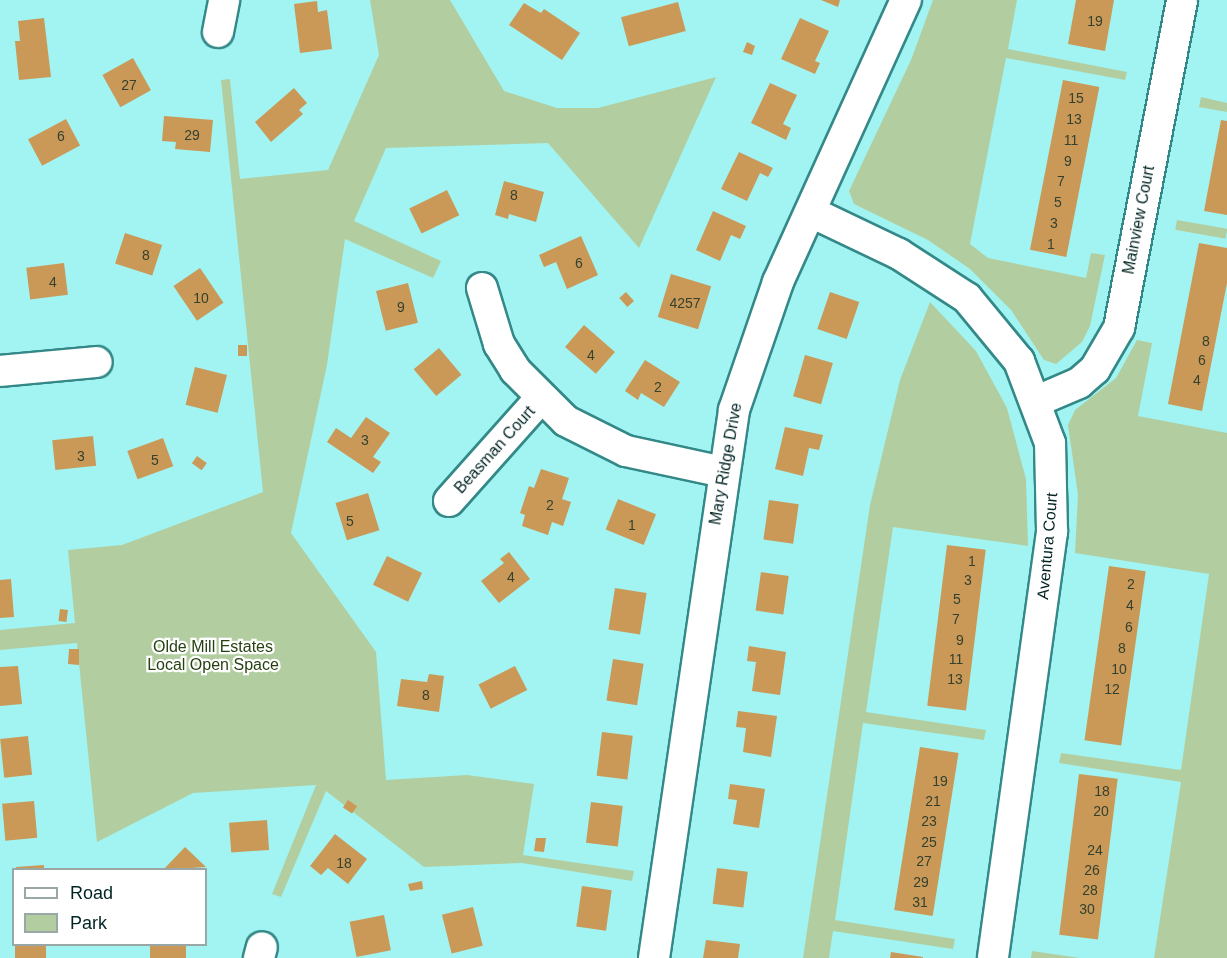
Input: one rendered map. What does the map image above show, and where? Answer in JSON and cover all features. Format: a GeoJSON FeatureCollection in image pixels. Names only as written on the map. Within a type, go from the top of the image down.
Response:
{"type":"FeatureCollection","features":[{"type":"Feature","properties":{"kind":"street"},"geometry":{"type":"LineString","coordinates":[[218,32],[224,0]]}},
{"type":"Feature","properties":{"kind":"street","name":"Mary Ridge Drive"},"geometry":{"type":"LineString","coordinates":[[654,958],[723,472],[747,364],[778,282],[906,0]]}},
{"type":"Feature","properties":{"kind":"street","name":"Mainview Court"},"geometry":{"type":"LineString","coordinates":[[1037,400],[1079,383],[1095,369],[1119,328],[1182,0]]}},
{"type":"Feature","properties":{"kind":"street","name":"Aventura Court"},"geometry":{"type":"LineString","coordinates":[[811,212],[899,254],[967,298],[1019,361],[1037,400],[1050,443],[1052,532],[993,958]]}},
{"type":"Feature","properties":{"kind":"street"},"geometry":{"type":"LineString","coordinates":[[482,288],[499,344],[540,399],[566,421],[626,451],[723,472]]}},
{"type":"Feature","properties":{"kind":"street"},"geometry":{"type":"LineString","coordinates":[[0,371],[97,362]]}},
{"type":"Feature","properties":{"kind":"street","name":"Beasman Court"},"geometry":{"type":"LineString","coordinates":[[449,501],[540,399]]}},
{"type":"Feature","properties":{"kind":"green space","name":"Olde Mill Estates Local Open Space"},"geometry":{"type":"Polygon","coordinates":[[[370,0],[450,0],[504,91],[557,108],[598,108],[716,77],[639,248],[548,143],[386,148],[354,221],[441,261],[433,278],[345,239],[327,365],[291,533],[376,652],[386,780],[467,775],[534,784],[523,855],[634,871],[632,881],[522,863],[424,867],[326,791],[281,897],[272,894],[316,785],[193,793],[97,842],[77,643],[0,650],[0,630],[75,623],[68,550],[122,545],[263,492],[221,80],[230,79],[240,179],[328,170],[379,55],[370,0]]]}},
{"type":"Feature","properties":{"kind":"green space"},"geometry":{"type":"Polygon","coordinates":[[[933,0],[1017,0],[1008,49],[1127,72],[1125,80],[1006,58],[970,244],[988,258],[1086,278],[1091,253],[1105,255],[1090,326],[1082,342],[1056,364],[1044,360],[1011,310],[970,269],[928,240],[854,204],[849,191],[911,60],[933,0]]]}},
{"type":"Feature","properties":{"kind":"green space"},"geometry":{"type":"Polygon","coordinates":[[[1201,97],[1227,103],[1227,112],[1199,107],[1201,97]]]}},
{"type":"Feature","properties":{"kind":"green space"},"geometry":{"type":"Polygon","coordinates":[[[1177,220],[1227,229],[1225,239],[1175,230],[1177,220]]]}},
{"type":"Feature","properties":{"kind":"green space"},"geometry":{"type":"Polygon","coordinates":[[[930,302],[976,351],[1007,408],[1026,479],[1028,546],[893,527],[866,712],[986,730],[984,740],[863,723],[835,920],[955,939],[953,949],[833,931],[829,958],[803,958],[870,505],[900,380],[930,302]]]}},
{"type":"Feature","properties":{"kind":"green space"},"geometry":{"type":"Polygon","coordinates":[[[1137,340],[1152,343],[1138,416],[1227,433],[1227,958],[1154,958],[1181,782],[1059,763],[1061,753],[1181,770],[1209,574],[1075,553],[1078,495],[1068,425],[1075,410],[1116,378],[1137,340]]]}},
{"type":"Feature","properties":{"kind":"green space"},"geometry":{"type":"Polygon","coordinates":[[[1032,951],[1080,958],[1031,958],[1032,951]]]}},
{"type":"Feature","properties":{"kind":"building"},"geometry":{"type":"Polygon","coordinates":[[[821,0],[840,0],[838,7],[821,0]]]}},
{"type":"Feature","properties":{"kind":"building"},"geometry":{"type":"Polygon","coordinates":[[[1076,0],[1114,0],[1105,51],[1068,44],[1076,0]]]}},
{"type":"Feature","properties":{"kind":"building"},"geometry":{"type":"Polygon","coordinates":[[[317,1],[318,12],[327,10],[332,49],[300,53],[294,4],[317,1]]]}},
{"type":"Feature","properties":{"kind":"building"},"geometry":{"type":"Polygon","coordinates":[[[678,2],[686,31],[629,46],[621,17],[678,2]]]}},
{"type":"Feature","properties":{"kind":"building"},"geometry":{"type":"Polygon","coordinates":[[[524,3],[541,13],[544,9],[580,33],[562,60],[509,25],[524,3]]]}},
{"type":"Feature","properties":{"kind":"building"},"geometry":{"type":"Polygon","coordinates":[[[44,18],[51,77],[19,80],[15,41],[20,41],[18,21],[44,18]]]}},
{"type":"Feature","properties":{"kind":"building"},"geometry":{"type":"Polygon","coordinates":[[[800,18],[829,31],[815,61],[820,63],[815,74],[781,59],[800,18]]]}},
{"type":"Feature","properties":{"kind":"building"},"geometry":{"type":"Polygon","coordinates":[[[747,42],[755,46],[752,55],[743,52],[747,42]]]}},
{"type":"Feature","properties":{"kind":"building"},"geometry":{"type":"Polygon","coordinates":[[[133,58],[151,90],[120,107],[102,75],[133,58]]]}},
{"type":"Feature","properties":{"kind":"building"},"geometry":{"type":"Polygon","coordinates":[[[1063,80],[1099,87],[1066,257],[1030,250],[1063,80]]]}},
{"type":"Feature","properties":{"kind":"building"},"geometry":{"type":"Polygon","coordinates":[[[770,83],[797,95],[783,124],[791,128],[786,140],[751,123],[770,83]]]}},
{"type":"Feature","properties":{"kind":"building"},"geometry":{"type":"Polygon","coordinates":[[[294,88],[307,103],[299,110],[303,114],[271,142],[255,122],[294,88]]]}},
{"type":"Feature","properties":{"kind":"building"},"geometry":{"type":"Polygon","coordinates":[[[164,116],[213,120],[210,152],[175,149],[176,142],[162,141],[164,116]]]}},
{"type":"Feature","properties":{"kind":"building"},"geometry":{"type":"Polygon","coordinates":[[[66,119],[80,145],[42,166],[28,139],[66,119]]]}},
{"type":"Feature","properties":{"kind":"building"},"geometry":{"type":"Polygon","coordinates":[[[1221,120],[1227,121],[1227,215],[1204,211],[1221,120]]]}},
{"type":"Feature","properties":{"kind":"building"},"geometry":{"type":"Polygon","coordinates":[[[739,152],[773,168],[768,177],[760,173],[747,201],[721,189],[739,152]]]}},
{"type":"Feature","properties":{"kind":"building"},"geometry":{"type":"Polygon","coordinates":[[[504,181],[544,192],[536,222],[509,214],[508,219],[495,215],[504,181]]]}},
{"type":"Feature","properties":{"kind":"building"},"geometry":{"type":"Polygon","coordinates":[[[447,190],[459,215],[422,234],[409,208],[447,190]]]}},
{"type":"Feature","properties":{"kind":"building"},"geometry":{"type":"Polygon","coordinates":[[[713,211],[746,226],[740,239],[731,235],[720,261],[696,250],[713,211]]]}},
{"type":"Feature","properties":{"kind":"building"},"geometry":{"type":"Polygon","coordinates":[[[125,233],[162,245],[152,275],[115,263],[125,233]]]}},
{"type":"Feature","properties":{"kind":"building"},"geometry":{"type":"Polygon","coordinates":[[[581,236],[598,275],[567,289],[556,262],[544,267],[539,255],[581,236]]]}},
{"type":"Feature","properties":{"kind":"building"},"geometry":{"type":"Polygon","coordinates":[[[1199,243],[1227,248],[1227,283],[1202,411],[1168,404],[1199,243]]]}},
{"type":"Feature","properties":{"kind":"building"},"geometry":{"type":"Polygon","coordinates":[[[64,263],[68,295],[30,299],[26,268],[64,263]]]}},
{"type":"Feature","properties":{"kind":"building"},"geometry":{"type":"Polygon","coordinates":[[[200,268],[223,303],[197,321],[173,286],[200,268]]]}},
{"type":"Feature","properties":{"kind":"building"},"geometry":{"type":"Polygon","coordinates":[[[671,274],[711,286],[698,329],[658,317],[671,274]]]}},
{"type":"Feature","properties":{"kind":"building"},"geometry":{"type":"Polygon","coordinates":[[[408,283],[418,323],[386,331],[376,291],[408,283]]]}},
{"type":"Feature","properties":{"kind":"building"},"geometry":{"type":"Polygon","coordinates":[[[626,292],[634,301],[627,307],[619,298],[626,292]]]}},
{"type":"Feature","properties":{"kind":"building"},"geometry":{"type":"Polygon","coordinates":[[[830,292],[859,302],[847,339],[817,329],[830,292]]]}},
{"type":"Feature","properties":{"kind":"building"},"geometry":{"type":"Polygon","coordinates":[[[584,325],[615,352],[596,374],[565,347],[584,325]]]}},
{"type":"Feature","properties":{"kind":"building"},"geometry":{"type":"Polygon","coordinates":[[[238,345],[247,345],[247,356],[238,356],[238,345]]]}},
{"type":"Feature","properties":{"kind":"building"},"geometry":{"type":"Polygon","coordinates":[[[439,348],[461,375],[436,396],[414,369],[439,348]]]}},
{"type":"Feature","properties":{"kind":"building"},"geometry":{"type":"Polygon","coordinates":[[[805,355],[833,363],[821,404],[793,396],[805,355]]]}},
{"type":"Feature","properties":{"kind":"building"},"geometry":{"type":"Polygon","coordinates":[[[645,360],[680,382],[664,407],[641,393],[638,400],[625,391],[645,360]]]}},
{"type":"Feature","properties":{"kind":"building"},"geometry":{"type":"Polygon","coordinates":[[[195,367],[227,375],[218,413],[186,405],[195,367]]]}},
{"type":"Feature","properties":{"kind":"building"},"geometry":{"type":"Polygon","coordinates":[[[366,417],[390,433],[373,457],[381,462],[373,473],[327,442],[336,428],[351,438],[366,417]]]}},
{"type":"Feature","properties":{"kind":"building"},"geometry":{"type":"Polygon","coordinates":[[[785,427],[823,435],[819,450],[809,448],[803,476],[775,469],[785,427]]]}},
{"type":"Feature","properties":{"kind":"building"},"geometry":{"type":"Polygon","coordinates":[[[93,436],[96,466],[55,470],[52,440],[93,436]]]}},
{"type":"Feature","properties":{"kind":"building"},"geometry":{"type":"Polygon","coordinates":[[[163,438],[173,466],[138,479],[127,451],[163,438]]]}},
{"type":"Feature","properties":{"kind":"building"},"geometry":{"type":"Polygon","coordinates":[[[197,456],[207,463],[202,470],[192,463],[197,456]]]}},
{"type":"Feature","properties":{"kind":"building"},"geometry":{"type":"Polygon","coordinates":[[[541,469],[569,478],[562,499],[571,502],[563,526],[552,522],[548,535],[522,526],[525,515],[520,513],[529,486],[534,488],[541,469]]]}},
{"type":"Feature","properties":{"kind":"building"},"geometry":{"type":"Polygon","coordinates":[[[368,493],[379,530],[347,540],[335,503],[368,493]]]}},
{"type":"Feature","properties":{"kind":"building"},"geometry":{"type":"Polygon","coordinates":[[[618,499],[656,514],[644,545],[606,530],[618,499]]]}},
{"type":"Feature","properties":{"kind":"building"},"geometry":{"type":"Polygon","coordinates":[[[769,500],[799,504],[793,544],[763,540],[769,500]]]}},
{"type":"Feature","properties":{"kind":"building"},"geometry":{"type":"Polygon","coordinates":[[[947,545],[986,550],[966,711],[927,706],[947,545]]]}},
{"type":"Feature","properties":{"kind":"building"},"geometry":{"type":"Polygon","coordinates":[[[509,552],[530,579],[499,603],[481,581],[504,563],[500,559],[509,552]]]}},
{"type":"Feature","properties":{"kind":"building"},"geometry":{"type":"Polygon","coordinates":[[[387,556],[422,573],[408,602],[373,585],[387,556]]]}},
{"type":"Feature","properties":{"kind":"building"},"geometry":{"type":"Polygon","coordinates":[[[1109,566],[1146,571],[1121,745],[1085,740],[1109,566]]]}},
{"type":"Feature","properties":{"kind":"building"},"geometry":{"type":"Polygon","coordinates":[[[761,572],[789,576],[783,615],[756,611],[761,572]]]}},
{"type":"Feature","properties":{"kind":"building"},"geometry":{"type":"Polygon","coordinates":[[[11,579],[14,617],[0,618],[0,580],[11,579]]]}},
{"type":"Feature","properties":{"kind":"building"},"geometry":{"type":"Polygon","coordinates":[[[615,588],[647,593],[640,634],[608,629],[615,588]]]}},
{"type":"Feature","properties":{"kind":"building"},"geometry":{"type":"Polygon","coordinates":[[[60,609],[68,610],[66,622],[59,621],[60,609]]]}},
{"type":"Feature","properties":{"kind":"building"},"geometry":{"type":"Polygon","coordinates":[[[749,646],[786,652],[780,695],[752,691],[756,662],[747,661],[749,646]]]}},
{"type":"Feature","properties":{"kind":"building"},"geometry":{"type":"Polygon","coordinates":[[[69,649],[79,649],[79,665],[68,664],[69,649]]]}},
{"type":"Feature","properties":{"kind":"building"},"geometry":{"type":"Polygon","coordinates":[[[613,659],[644,664],[637,705],[606,700],[613,659]]]}},
{"type":"Feature","properties":{"kind":"building"},"geometry":{"type":"Polygon","coordinates":[[[18,666],[22,704],[0,706],[0,667],[18,666]]]}},
{"type":"Feature","properties":{"kind":"building"},"geometry":{"type":"Polygon","coordinates":[[[515,666],[527,690],[491,709],[478,685],[515,666]]]}},
{"type":"Feature","properties":{"kind":"building"},"geometry":{"type":"Polygon","coordinates":[[[429,674],[444,676],[439,712],[397,706],[401,679],[427,682],[429,674]]]}},
{"type":"Feature","properties":{"kind":"building"},"geometry":{"type":"Polygon","coordinates":[[[738,711],[777,716],[771,757],[743,752],[746,728],[736,727],[738,711]]]}},
{"type":"Feature","properties":{"kind":"building"},"geometry":{"type":"Polygon","coordinates":[[[602,732],[633,736],[627,779],[597,776],[602,732]]]}},
{"type":"Feature","properties":{"kind":"building"},"geometry":{"type":"Polygon","coordinates":[[[28,736],[32,775],[4,778],[0,739],[28,736]]]}},
{"type":"Feature","properties":{"kind":"building"},"geometry":{"type":"Polygon","coordinates":[[[920,747],[959,753],[933,916],[894,910],[920,747]]]}},
{"type":"Feature","properties":{"kind":"building"},"geometry":{"type":"Polygon","coordinates":[[[1079,774],[1118,779],[1098,940],[1059,935],[1079,774]]]}},
{"type":"Feature","properties":{"kind":"building"},"geometry":{"type":"Polygon","coordinates":[[[730,784],[765,789],[759,828],[733,824],[737,800],[728,799],[730,784]]]}},
{"type":"Feature","properties":{"kind":"building"},"geometry":{"type":"Polygon","coordinates":[[[348,800],[357,806],[352,814],[343,807],[348,800]]]}},
{"type":"Feature","properties":{"kind":"building"},"geometry":{"type":"Polygon","coordinates":[[[34,801],[37,838],[5,841],[2,804],[34,801]]]}},
{"type":"Feature","properties":{"kind":"building"},"geometry":{"type":"Polygon","coordinates":[[[591,802],[623,806],[618,847],[586,843],[591,802]]]}},
{"type":"Feature","properties":{"kind":"building"},"geometry":{"type":"Polygon","coordinates":[[[267,820],[269,850],[231,853],[229,823],[267,820]]]}},
{"type":"Feature","properties":{"kind":"building"},"geometry":{"type":"Polygon","coordinates":[[[335,834],[367,859],[348,884],[328,868],[321,875],[310,866],[335,834]]]}},
{"type":"Feature","properties":{"kind":"building"},"geometry":{"type":"Polygon","coordinates":[[[536,838],[546,838],[544,852],[534,851],[536,838]]]}},
{"type":"Feature","properties":{"kind":"building"},"geometry":{"type":"Polygon","coordinates":[[[185,847],[206,867],[192,868],[165,868],[185,847]]]}},
{"type":"Feature","properties":{"kind":"building"},"geometry":{"type":"Polygon","coordinates":[[[44,865],[44,868],[16,867],[44,865]]]}},
{"type":"Feature","properties":{"kind":"building"},"geometry":{"type":"Polygon","coordinates":[[[717,868],[748,872],[743,908],[713,904],[717,868]]]}},
{"type":"Feature","properties":{"kind":"building"},"geometry":{"type":"Polygon","coordinates":[[[422,881],[423,889],[410,891],[408,884],[422,881]]]}},
{"type":"Feature","properties":{"kind":"building"},"geometry":{"type":"Polygon","coordinates":[[[582,886],[612,890],[606,931],[576,927],[582,886]]]}},
{"type":"Feature","properties":{"kind":"building"},"geometry":{"type":"Polygon","coordinates":[[[473,907],[483,946],[452,954],[442,915],[473,907]]]}},
{"type":"Feature","properties":{"kind":"building"},"geometry":{"type":"Polygon","coordinates":[[[384,915],[391,950],[357,957],[350,922],[384,915]]]}},
{"type":"Feature","properties":{"kind":"building"},"geometry":{"type":"Polygon","coordinates":[[[706,940],[740,944],[738,958],[703,958],[706,940]]]}},
{"type":"Feature","properties":{"kind":"building"},"geometry":{"type":"Polygon","coordinates":[[[15,946],[46,946],[46,958],[15,958],[15,946]]]}},
{"type":"Feature","properties":{"kind":"building"},"geometry":{"type":"Polygon","coordinates":[[[150,946],[186,946],[186,958],[150,958],[150,946]]]}},
{"type":"Feature","properties":{"kind":"building"},"geometry":{"type":"Polygon","coordinates":[[[891,952],[923,957],[923,958],[890,958],[891,952]]]}}]}
